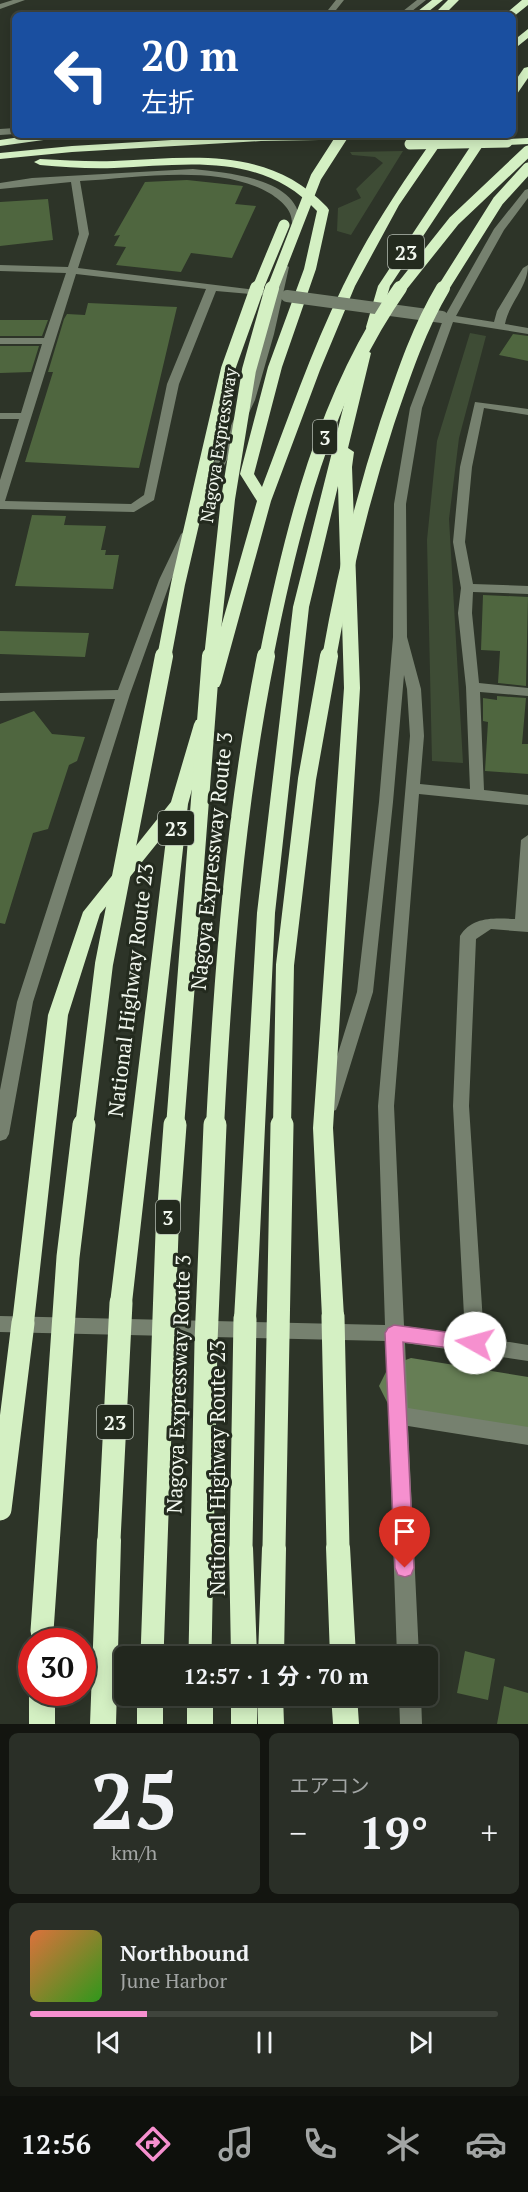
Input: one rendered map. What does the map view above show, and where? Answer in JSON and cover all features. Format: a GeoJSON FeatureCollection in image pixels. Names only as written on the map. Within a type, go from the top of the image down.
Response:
{"type":"FeatureCollection","features":[{"type":"Feature","properties":{"kind":"highway"},"geometry":{"type":"LineString","coordinates":[[422,12],[438,0]]}},
{"type":"Feature","properties":{"kind":"highway"},"geometry":{"type":"LineString","coordinates":[[441,12],[454,0]]}},
{"type":"Feature","properties":{"kind":"highway"},"geometry":{"type":"LineString","coordinates":[[513,12],[528,0]]}},
{"type":"Feature","properties":{"kind":"highway"},"geometry":{"type":"LineString","coordinates":[[516,44],[528,32]]}},
{"type":"Feature","properties":{"kind":"highway"},"geometry":{"type":"LineString","coordinates":[[516,88],[528,70]]}},
{"type":"Feature","properties":{"kind":"highway"},"geometry":{"type":"LineString","coordinates":[[0,155],[115,138]]}},
{"type":"Feature","properties":{"kind":"highway"},"geometry":{"type":"LineString","coordinates":[[0,155],[72,148],[261,138]]}},
{"type":"Feature","properties":{"kind":"highway","name":"3"},"geometry":{"type":"LineString","coordinates":[[316,177],[341,138]]}},
{"type":"Feature","properties":{"kind":"highway","name":"National Highway Route 23"},"geometry":{"type":"LineString","coordinates":[[103,1724],[108,1540],[121,1303],[179,804],[264,501],[313,370],[349,286],[393,205],[439,138]]}},
{"type":"Feature","properties":{"kind":"highway","name":"National Highway Route 23"},"geometry":{"type":"LineString","coordinates":[[244,1646],[242,1548],[245,1319],[266,913],[301,607],[356,381],[384,286],[482,138]]}},
{"type":"Feature","properties":{"kind":"highway"},"geometry":{"type":"LineString","coordinates":[[0,168],[40,162],[214,150],[410,144],[486,138]]}},
{"type":"Feature","properties":{"kind":"highway","name":"Nagoya Expressway Route 3"},"geometry":{"type":"LineString","coordinates":[[200,1646],[202,1478],[209,1250],[220,1026],[243,783],[284,570],[328,427],[355,362],[383,312],[419,261],[451,222],[478,194],[528,151]]}},
{"type":"Feature","properties":{"kind":"highway"},"geometry":{"type":"LineString","coordinates":[[40,162],[104,165],[171,160],[211,162],[251,168],[274,173],[291,182],[314,197],[323,210],[310,269],[275,367],[247,474],[264,501]]}},
{"type":"Feature","properties":{"kind":"highway"},"geometry":{"type":"LineString","coordinates":[[271,1646],[285,965],[307,779],[339,603],[366,488],[398,390],[425,319],[463,254],[498,201],[528,168]]}},
{"type":"Feature","properties":{"kind":"highway"},"geometry":{"type":"LineString","coordinates":[[43,1628],[68,1257],[102,975],[121,872],[178,584],[228,369],[259,283],[296,198],[316,177]]}},
{"type":"Feature","properties":{"kind":"highway","name":"Nagoya Expressway Route 3"},"geometry":{"type":"LineString","coordinates":[[152,1646],[167,1233],[212,642],[228,499],[249,370],[273,285],[316,177]]}},
{"type":"Feature","properties":{"kind":"highway"},"geometry":{"type":"LineString","coordinates":[[343,1646],[333,1317],[323,1128],[352,688],[345,467],[356,381]]}},
{"type":"Feature","properties":{"kind":"highway"},"geometry":{"type":"LineString","coordinates":[[0,1509],[58,1015],[92,912],[179,804]]}},
{"type":"Feature","properties":{"kind":"highway"},"geometry":{"type":"LineString","coordinates":[[42,1706],[42,1724]]}},
{"type":"Feature","properties":{"kind":"highway"},"geometry":{"type":"LineString","coordinates":[[150,1706],[150,1724]]}},
{"type":"Feature","properties":{"kind":"highway"},"geometry":{"type":"LineString","coordinates":[[200,1706],[200,1724]]}},
{"type":"Feature","properties":{"kind":"highway"},"geometry":{"type":"LineString","coordinates":[[244,1706],[244,1724]]}},
{"type":"Feature","properties":{"kind":"highway"},"geometry":{"type":"LineString","coordinates":[[270,1706],[271,1724]]}},
{"type":"Feature","properties":{"kind":"highway"},"geometry":{"type":"LineString","coordinates":[[345,1706],[346,1724]]}},
{"type":"Feature","properties":{"kind":"street"},"geometry":{"type":"LineString","coordinates":[[0,7],[21,0]]}},
{"type":"Feature","properties":{"kind":"street"},"geometry":{"type":"LineString","coordinates":[[330,12],[340,0]]}},
{"type":"Feature","properties":{"kind":"street"},"geometry":{"type":"LineString","coordinates":[[406,12],[422,0]]}},
{"type":"Feature","properties":{"kind":"street"},"geometry":{"type":"LineString","coordinates":[[0,186],[193,172],[229,176],[261,184],[289,201],[297,221],[282,295],[249,400],[165,580],[123,694],[25,1002],[0,1133]]}},
{"type":"Feature","properties":{"kind":"street"},"geometry":{"type":"LineString","coordinates":[[75,179],[84,234],[48,341],[0,502],[134,508],[150,497],[173,384],[212,287]]}},
{"type":"Feature","properties":{"kind":"street"},"geometry":{"type":"LineString","coordinates":[[323,1128],[365,992],[386,802],[400,637],[400,504],[416,408],[446,317],[499,229],[528,192]]}},
{"type":"Feature","properties":{"kind":"street"},"geometry":{"type":"LineString","coordinates":[[0,268],[72,270],[282,295],[446,317],[528,331]]}},
{"type":"Feature","properties":{"kind":"street"},"geometry":{"type":"LineString","coordinates":[[498,325],[502,311],[528,268]]}},
{"type":"Feature","properties":{"kind":"street"},"geometry":{"type":"LineString","coordinates":[[0,341],[48,341]]}},
{"type":"Feature","properties":{"kind":"street"},"geometry":{"type":"LineString","coordinates":[[477,796],[473,687],[465,613],[467,588],[459,542],[466,467],[480,404],[528,412]]}},
{"type":"Feature","properties":{"kind":"street"},"geometry":{"type":"LineString","coordinates":[[0,416],[26,416]]}},
{"type":"Feature","properties":{"kind":"street"},"geometry":{"type":"LineString","coordinates":[[467,588],[528,590]]}},
{"type":"Feature","properties":{"kind":"street"},"geometry":{"type":"LineString","coordinates":[[400,637],[414,689],[417,736],[387,1106],[408,1646]]}},
{"type":"Feature","properties":{"kind":"street"},"geometry":{"type":"LineString","coordinates":[[473,687],[528,692]]}},
{"type":"Feature","properties":{"kind":"street"},"geometry":{"type":"LineString","coordinates":[[0,698],[123,694]]}},
{"type":"Feature","properties":{"kind":"street"},"geometry":{"type":"LineString","coordinates":[[413,788],[528,800]]}},
{"type":"Feature","properties":{"kind":"street"},"geometry":{"type":"LineString","coordinates":[[475,1343],[461,1106],[468,936],[488,924],[525,925],[528,840]]}},
{"type":"Feature","properties":{"kind":"street"},"geometry":{"type":"LineString","coordinates":[[0,1324],[394,1333],[475,1343],[528,1353]]}},
{"type":"Feature","properties":{"kind":"street"},"geometry":{"type":"LineString","coordinates":[[398,1415],[528,1436]]}},
{"type":"Feature","properties":{"kind":"street"},"geometry":{"type":"LineString","coordinates":[[410,1706],[411,1724]]}},
{"type":"Feature","properties":{"kind":"green space"},"geometry":{"type":"Polygon","coordinates":[[[403,151],[351,235],[337,231],[338,208],[361,198],[356,189],[383,163],[375,157],[352,155],[350,152],[403,151]]]}},
{"type":"Feature","properties":{"kind":"green space"},"geometry":{"type":"Polygon","coordinates":[[[470,333],[486,336],[459,438],[449,519],[463,763],[432,761],[427,540],[437,441],[470,333]]]}},
{"type":"Feature","properties":{"kind":"building"},"geometry":{"type":"Polygon","coordinates":[[[187,180],[243,186],[235,204],[256,206],[232,258],[191,253],[181,272],[116,265],[126,247],[114,246],[120,235],[114,236],[145,182],[187,180]]]}},
{"type":"Feature","properties":{"kind":"building"},"geometry":{"type":"Polygon","coordinates":[[[48,199],[53,240],[0,246],[0,202],[48,199]]]}},
{"type":"Feature","properties":{"kind":"building"},"geometry":{"type":"Polygon","coordinates":[[[88,303],[177,307],[139,468],[25,462],[53,372],[48,372],[64,319],[67,314],[85,315],[88,303]]]}},
{"type":"Feature","properties":{"kind":"building"},"geometry":{"type":"Polygon","coordinates":[[[0,320],[48,320],[42,336],[0,336],[0,320]]]}},
{"type":"Feature","properties":{"kind":"building"},"geometry":{"type":"Polygon","coordinates":[[[513,334],[528,336],[528,361],[499,355],[513,334]]]}},
{"type":"Feature","properties":{"kind":"building"},"geometry":{"type":"Polygon","coordinates":[[[0,346],[39,346],[31,372],[0,373],[0,346]]]}},
{"type":"Feature","properties":{"kind":"building"},"geometry":{"type":"Polygon","coordinates":[[[32,515],[66,516],[64,525],[106,526],[101,550],[106,550],[105,555],[119,555],[113,589],[15,586],[32,515]]]}},
{"type":"Feature","properties":{"kind":"building"},"geometry":{"type":"Polygon","coordinates":[[[483,595],[528,597],[526,686],[498,683],[500,651],[481,650],[483,595]]]}},
{"type":"Feature","properties":{"kind":"building"},"geometry":{"type":"Polygon","coordinates":[[[0,631],[89,633],[85,657],[0,654],[0,631]]]}},
{"type":"Feature","properties":{"kind":"building"},"geometry":{"type":"Polygon","coordinates":[[[497,696],[526,698],[522,744],[528,744],[528,774],[485,771],[488,722],[483,721],[483,698],[497,700],[497,696]]]}},
{"type":"Feature","properties":{"kind":"building"},"geometry":{"type":"Polygon","coordinates":[[[34,711],[52,734],[85,737],[77,761],[69,765],[48,829],[33,833],[5,924],[0,923],[0,724],[34,711]]]}},
{"type":"Feature","properties":{"kind":"building"},"geometry":{"type":"Polygon","coordinates":[[[465,1651],[495,1659],[488,1700],[457,1693],[465,1651]]]}},
{"type":"Feature","properties":{"kind":"building"},"geometry":{"type":"Polygon","coordinates":[[[504,1686],[528,1693],[528,1724],[497,1724],[504,1686]]]}},
{"type":"Feature","properties":{"kind":"waterway"},"geometry":{"type":"LineString","coordinates":[[411,1386],[528,1406]]}},
{"type":"Feature","properties":{"kind":"route"},"geometry":{"type":"LineString","coordinates":[[405,1568],[394,1333],[475,1343]]}}]}
